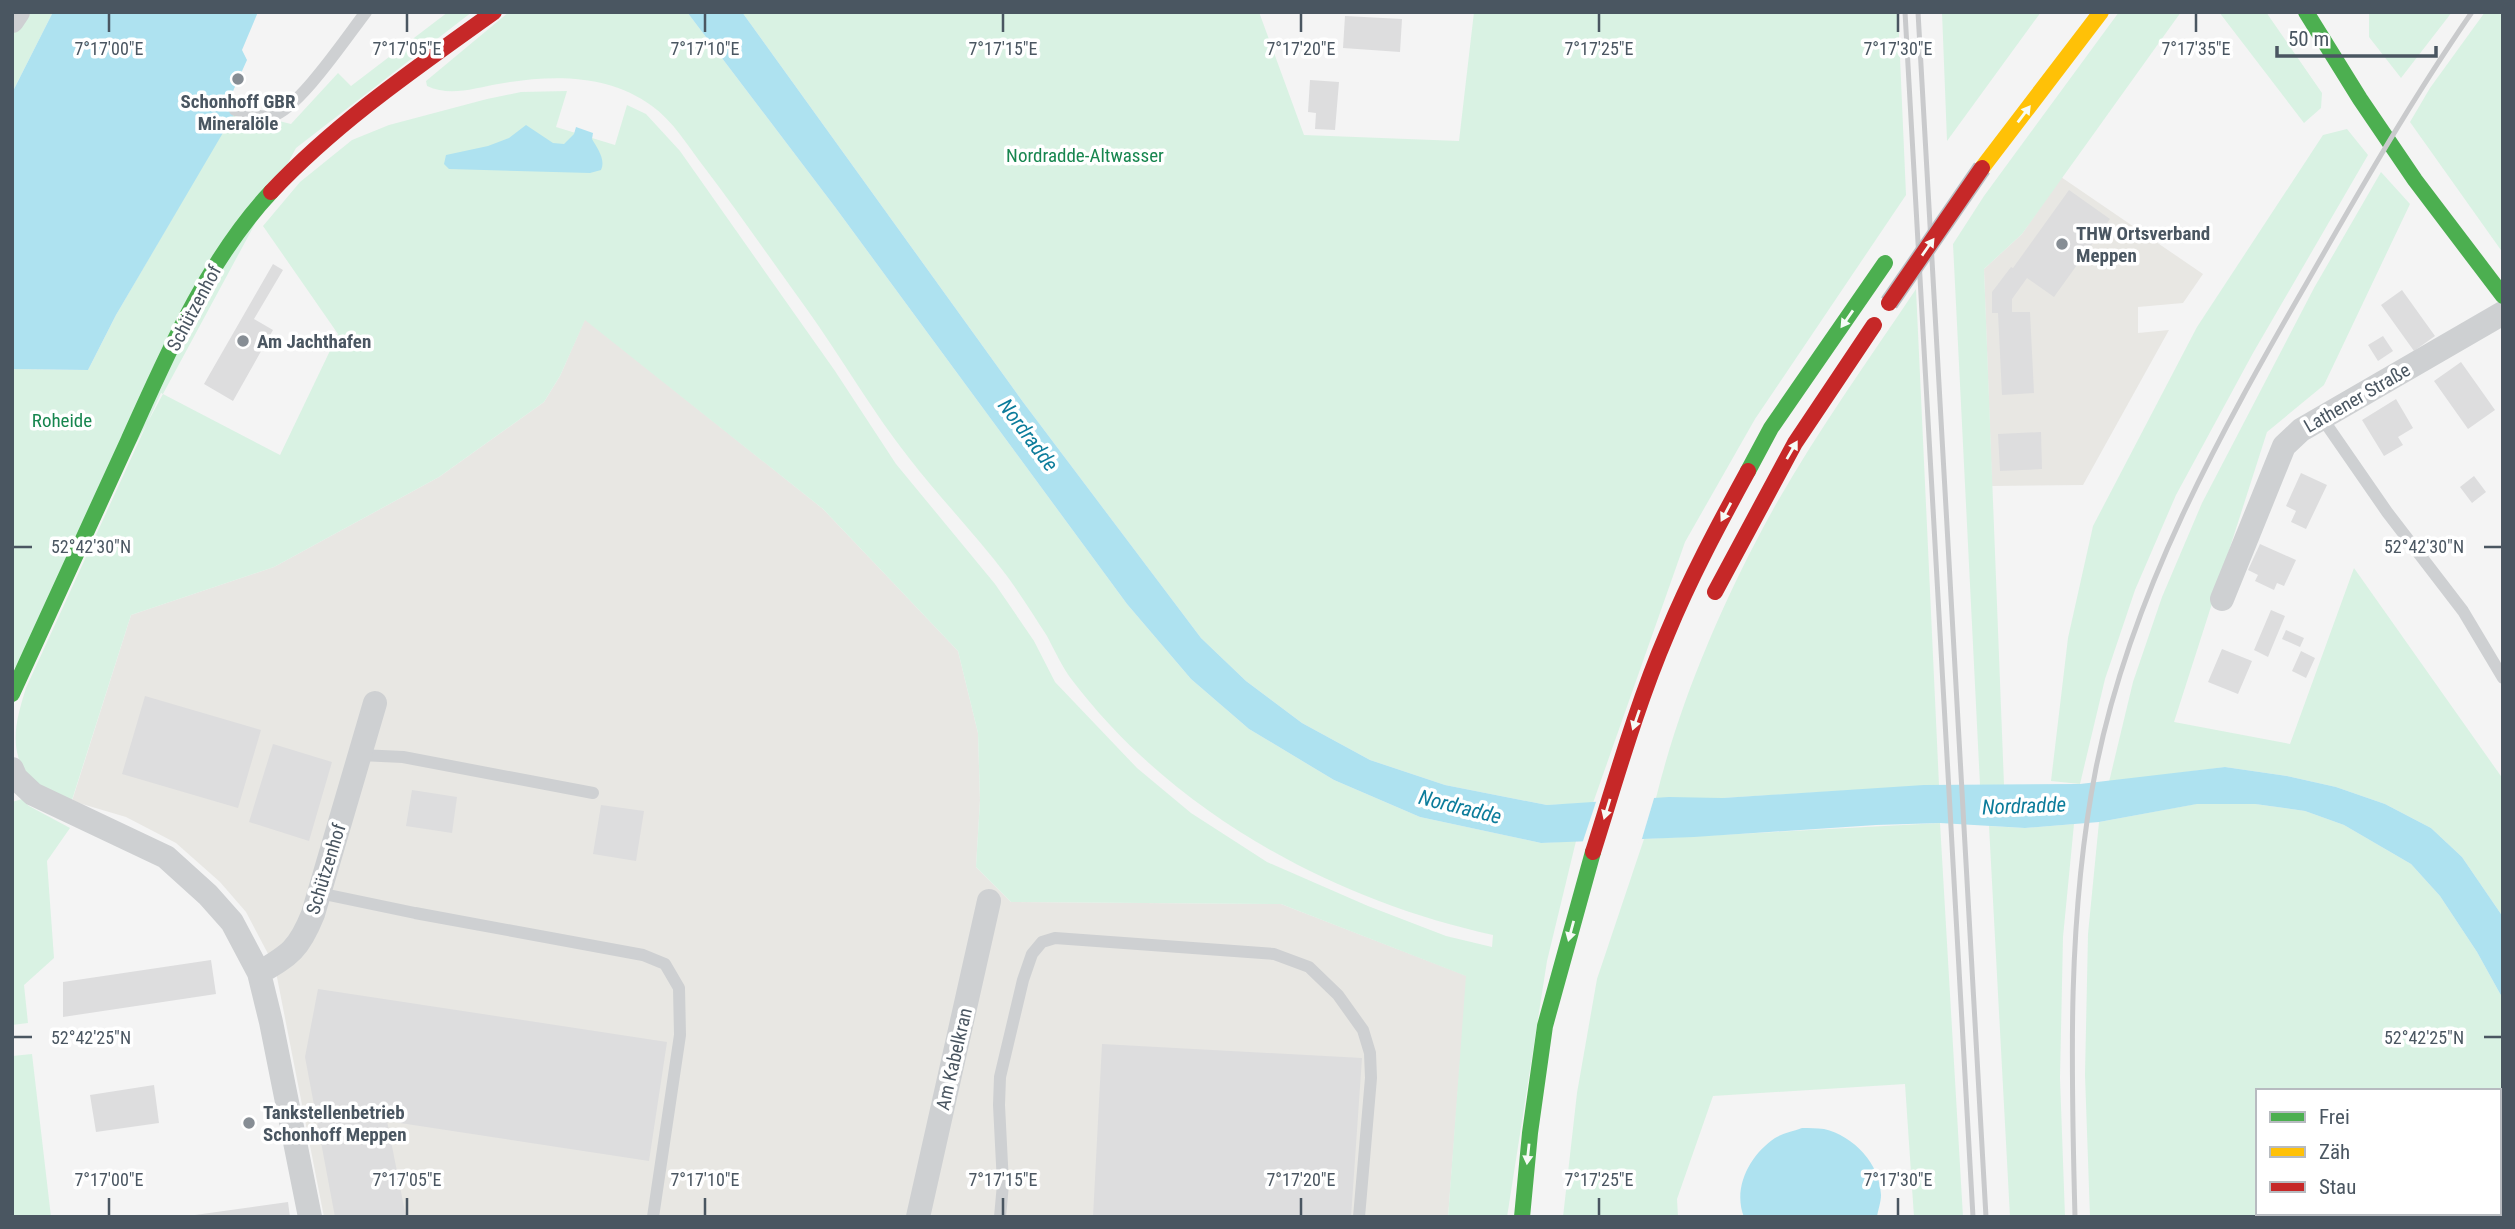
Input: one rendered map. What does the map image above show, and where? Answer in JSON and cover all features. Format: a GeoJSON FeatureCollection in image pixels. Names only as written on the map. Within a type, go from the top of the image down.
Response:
{"type":"FeatureCollection","features":[{"type":"Feature","properties":{"kind":"main road","name":"Schützenhof"},"geometry":{"type":"LineString","coordinates":[[12,694],[152,388],[210,274],[252,212],[304,157],[379,95],[494,12]]}},
{"type":"Feature","properties":{"kind":"main road"},"geometry":{"type":"LineString","coordinates":[[1707,608],[1728,564],[1795,443],[1982,168],[2101,12]]}},
{"type":"Feature","properties":{"kind":"main road"},"geometry":{"type":"LineString","coordinates":[[2305,12],[2415,180],[2503,296]]}},
{"type":"Feature","properties":{"kind":"main road"},"geometry":{"type":"LineString","coordinates":[[1522,1217],[1530,1133],[1545,1026],[1589,865],[1624,753],[1666,635],[1707,546],[1771,428],[1889,257]]}},
{"type":"Feature","properties":{"kind":"street"},"geometry":{"type":"LineString","coordinates":[[12,21],[18,12]]}},
{"type":"Feature","properties":{"kind":"street","name":"Lathener Straße"},"geometry":{"type":"LineString","coordinates":[[2222,599],[2284,446],[2301,430],[2503,313]]}},
{"type":"Feature","properties":{"kind":"street","name":"Schützenhof"},"geometry":{"type":"LineString","coordinates":[[259,973],[286,957],[303,939],[375,703]]}},
{"type":"Feature","properties":{"kind":"street"},"geometry":{"type":"LineString","coordinates":[[12,769],[16,778],[33,794],[166,857],[208,894],[232,922],[259,973],[310,1217]]}},
{"type":"Feature","properties":{"kind":"street","name":"Am Kabelkran"},"geometry":{"type":"LineString","coordinates":[[918,1217],[989,901]]}},
{"type":"Feature","properties":{"kind":"lane"},"geometry":{"type":"LineString","coordinates":[[235,110],[264,117],[286,110],[302,94],[366,12]]}},
{"type":"Feature","properties":{"kind":"lane"},"geometry":{"type":"LineString","coordinates":[[2322,418],[2387,512],[2463,611],[2503,678]]}},
{"type":"Feature","properties":{"kind":"lane"},"geometry":{"type":"LineString","coordinates":[[360,755],[403,757],[593,793]]}},
{"type":"Feature","properties":{"kind":"lane"},"geometry":{"type":"LineString","coordinates":[[319,893],[643,955],[665,964],[679,988],[680,1035],[653,1217]]}},
{"type":"Feature","properties":{"kind":"lane"},"geometry":{"type":"LineString","coordinates":[[1000,1217],[1003,1184],[1000,1077],[1023,980],[1032,954],[1042,942],[1055,938],[1274,954],[1309,967],[1338,995],[1363,1030],[1370,1053],[1371,1078],[1359,1217]]}},
{"type":"Feature","properties":{"kind":"shaded area"},"geometry":{"type":"Polygon","coordinates":[[[2061,177],[2203,274],[2183,303],[2138,307],[2138,333],[2169,330],[2083,485],[1992,486],[1984,269],[2022,234],[2061,177]]]}},
{"type":"Feature","properties":{"kind":"shaded area"},"geometry":{"type":"Polygon","coordinates":[[[585,319],[823,509],[958,651],[978,733],[980,800],[976,867],[1011,902],[1281,904],[1467,976],[1448,1217],[324,1217],[275,967],[246,912],[220,882],[176,843],[126,817],[72,801],[131,615],[274,567],[439,477],[544,402],[560,376],[585,319]]]}},
{"type":"Feature","properties":{"kind":"green space"},"geometry":{"type":"Polygon","coordinates":[[[12,12],[53,12],[12,93],[12,12]]]}},
{"type":"Feature","properties":{"kind":"green space","name":"Roheide"},"geometry":{"type":"Polygon","coordinates":[[[448,12],[472,12],[296,148],[12,673],[12,369],[88,370],[116,315],[235,110],[291,124],[338,73],[351,86],[448,12]]]}},
{"type":"Feature","properties":{"kind":"green space"},"geometry":{"type":"Polygon","coordinates":[[[509,12],[687,12],[835,207],[1127,604],[1191,679],[1249,729],[1334,780],[1420,817],[1541,843],[1576,841],[1547,961],[1507,1217],[1448,1217],[1466,976],[1281,904],[1011,902],[976,867],[980,800],[978,733],[958,651],[823,509],[585,320],[560,376],[544,402],[439,477],[274,567],[131,615],[72,800],[46,790],[33,781],[19,760],[16,748],[19,712],[26,688],[161,393],[280,455],[338,334],[263,226],[300,182],[352,140],[389,125],[487,99],[521,92],[567,91],[556,127],[615,145],[627,105],[646,114],[680,151],[835,371],[896,464],[995,584],[1034,641],[1055,682],[1137,768],[1191,813],[1267,862],[1446,936],[1492,947],[1493,935],[1374,899],[1316,874],[1260,844],[1207,810],[1158,771],[1113,728],[1068,675],[1047,636],[1007,576],[895,440],[743,219],[680,134],[660,112],[635,95],[616,87],[578,79],[538,79],[454,91],[427,86],[426,81],[509,12]]]}},
{"type":"Feature","properties":{"kind":"green space","name":"Nordradde-Altwasser"},"geometry":{"type":"Polygon","coordinates":[[[742,12],[1259,12],[1304,135],[1459,141],[1474,12],[1898,12],[1906,195],[1755,419],[1685,542],[1593,803],[1547,805],[1445,785],[1370,760],[1302,723],[1246,681],[1201,638],[1023,402],[742,12]]]}},
{"type":"Feature","properties":{"kind":"green space"},"geometry":{"type":"Polygon","coordinates":[[[1942,12],[2041,12],[1947,141],[1942,12]]]}},
{"type":"Feature","properties":{"kind":"green space"},"geometry":{"type":"Polygon","coordinates":[[[2119,12],[2181,12],[2022,234],[1984,269],[2004,785],[1980,785],[1953,244],[1984,196],[2119,12]]]}},
{"type":"Feature","properties":{"kind":"green space"},"geometry":{"type":"Polygon","coordinates":[[[2219,12],[2266,12],[2322,93],[2321,108],[2304,123],[2219,12]]]}},
{"type":"Feature","properties":{"kind":"green space"},"geometry":{"type":"Polygon","coordinates":[[[2369,12],[2452,12],[2401,78],[2369,37],[2369,12]]]}},
{"type":"Feature","properties":{"kind":"green space"},"geometry":{"type":"Polygon","coordinates":[[[2485,12],[2503,12],[2503,253],[2410,122],[2430,88],[2485,12]]]}},
{"type":"Feature","properties":{"kind":"green space"},"geometry":{"type":"Polygon","coordinates":[[[2347,129],[2368,155],[2253,353],[2176,495],[2135,590],[2105,679],[2080,784],[2051,781],[2068,638],[2093,526],[2197,327],[2323,135],[2347,129]]]}},
{"type":"Feature","properties":{"kind":"green space"},"geometry":{"type":"Polygon","coordinates":[[[2381,172],[2410,204],[2324,385],[2267,432],[2174,722],[2290,744],[2354,568],[2503,779],[2503,917],[2462,857],[2431,828],[2385,804],[2336,787],[2287,776],[2225,767],[2109,782],[2133,682],[2162,597],[2202,503],[2314,288],[2381,172]]]}},
{"type":"Feature","properties":{"kind":"green space"},"geometry":{"type":"Polygon","coordinates":[[[1916,289],[1939,785],[1722,798],[1656,798],[1676,728],[1701,659],[1747,559],[1799,465],[1916,289]]]}},
{"type":"Feature","properties":{"kind":"green space"},"geometry":{"type":"Polygon","coordinates":[[[22,799],[29,806],[70,828],[47,861],[54,958],[24,985],[28,1023],[12,1025],[12,802],[22,799]]]}},
{"type":"Feature","properties":{"kind":"green space"},"geometry":{"type":"Polygon","coordinates":[[[2196,804],[2255,804],[2305,811],[2344,825],[2411,864],[2440,896],[2477,952],[2503,999],[2503,1216],[2090,1217],[2085,1075],[2088,934],[2099,822],[2196,804]]]}},
{"type":"Feature","properties":{"kind":"green space"},"geometry":{"type":"Polygon","coordinates":[[[1940,823],[1963,1217],[1914,1217],[1905,1084],[1713,1096],[1677,1199],[1678,1217],[1563,1217],[1577,1093],[1597,979],[1644,839],[1940,823]]]}},
{"type":"Feature","properties":{"kind":"green space"},"geometry":{"type":"Polygon","coordinates":[[[2074,824],[2063,937],[2060,1078],[2065,1217],[2010,1217],[1989,826],[2025,828],[2074,824]]]}},
{"type":"Feature","properties":{"kind":"green space"},"geometry":{"type":"Polygon","coordinates":[[[32,1054],[51,1217],[12,1217],[12,1056],[32,1054]]]}},
{"type":"Feature","properties":{"kind":"water"},"geometry":{"type":"Polygon","coordinates":[[[53,12],[258,12],[242,50],[247,60],[229,100],[237,102],[234,114],[116,315],[88,370],[12,369],[12,93],[53,12]]]}},
{"type":"Feature","properties":{"kind":"water","name":"Nordradde"},"geometry":{"type":"Polygon","coordinates":[[[687,12],[742,12],[1023,402],[1201,638],[1246,681],[1302,723],[1370,760],[1445,785],[1547,805],[1669,797],[1722,798],[1924,785],[2080,784],[2225,767],[2287,776],[2336,787],[2385,804],[2431,828],[2462,857],[2503,917],[2503,999],[2477,952],[2440,896],[2411,864],[2344,825],[2305,811],[2255,804],[2197,804],[2099,822],[2025,828],[1940,823],[1541,843],[1420,817],[1334,780],[1249,729],[1191,679],[1127,604],[835,207],[687,12]]]}},
{"type":"Feature","properties":{"kind":"water"},"geometry":{"type":"Polygon","coordinates":[[[526,125],[553,143],[564,144],[574,134],[576,127],[593,133],[592,139],[602,158],[601,170],[590,173],[449,169],[444,164],[446,155],[488,146],[509,138],[526,125]]]}},
{"type":"Feature","properties":{"kind":"water"},"geometry":{"type":"Polygon","coordinates":[[[1802,1128],[1824,1129],[1835,1133],[1863,1153],[1876,1173],[1879,1184],[1881,1198],[1877,1217],[1744,1217],[1740,1194],[1751,1162],[1775,1138],[1802,1128]]]}},
{"type":"Feature","properties":{"kind":"pier"},"geometry":{"type":"Polygon","coordinates":[[[1655,795],[1641,842],[1582,844],[1597,799],[1655,795]]]}},
{"type":"Feature","properties":{"kind":"building"},"geometry":{"type":"Polygon","coordinates":[[[1345,16],[1402,19],[1400,52],[1343,48],[1345,16]]]}},
{"type":"Feature","properties":{"kind":"building"},"geometry":{"type":"Polygon","coordinates":[[[1310,80],[1339,82],[1335,130],[1315,129],[1316,113],[1308,112],[1310,80]]]}},
{"type":"Feature","properties":{"kind":"building"},"geometry":{"type":"Polygon","coordinates":[[[2069,190],[2110,219],[2054,297],[2027,278],[2012,299],[2012,312],[2030,312],[2034,393],[2002,395],[1998,313],[1992,313],[1992,292],[2011,267],[2013,268],[2069,190]]]}},
{"type":"Feature","properties":{"kind":"building"},"geometry":{"type":"Polygon","coordinates":[[[273,264],[283,270],[254,319],[273,330],[233,401],[204,384],[273,264]]]}},
{"type":"Feature","properties":{"kind":"building"},"geometry":{"type":"Polygon","coordinates":[[[2402,290],[2435,336],[2414,351],[2381,305],[2402,290]]]}},
{"type":"Feature","properties":{"kind":"building"},"geometry":{"type":"Polygon","coordinates":[[[2383,336],[2393,351],[2378,361],[2368,345],[2383,336]]]}},
{"type":"Feature","properties":{"kind":"building"},"geometry":{"type":"Polygon","coordinates":[[[2461,362],[2495,410],[2468,429],[2434,381],[2461,362]]]}},
{"type":"Feature","properties":{"kind":"building"},"geometry":{"type":"Polygon","coordinates":[[[2396,399],[2413,428],[2398,437],[2403,445],[2384,456],[2362,420],[2396,399]]]}},
{"type":"Feature","properties":{"kind":"building"},"geometry":{"type":"Polygon","coordinates":[[[2041,432],[2042,469],[2000,471],[1998,434],[2041,432]]]}},
{"type":"Feature","properties":{"kind":"building"},"geometry":{"type":"Polygon","coordinates":[[[2301,473],[2327,485],[2306,529],[2291,522],[2296,511],[2286,506],[2301,473]]]}},
{"type":"Feature","properties":{"kind":"building"},"geometry":{"type":"Polygon","coordinates":[[[2474,476],[2486,492],[2472,503],[2460,487],[2474,476]]]}},
{"type":"Feature","properties":{"kind":"building"},"geometry":{"type":"Polygon","coordinates":[[[2260,544],[2296,560],[2284,586],[2277,583],[2274,590],[2255,581],[2258,575],[2248,570],[2260,544]]]}},
{"type":"Feature","properties":{"kind":"building"},"geometry":{"type":"Polygon","coordinates":[[[2271,610],[2285,616],[2268,657],[2254,650],[2271,610]]]}},
{"type":"Feature","properties":{"kind":"building"},"geometry":{"type":"Polygon","coordinates":[[[2286,630],[2304,638],[2300,647],[2282,639],[2286,630]]]}},
{"type":"Feature","properties":{"kind":"building"},"geometry":{"type":"Polygon","coordinates":[[[2222,649],[2252,661],[2238,694],[2208,682],[2222,649]]]}},
{"type":"Feature","properties":{"kind":"building"},"geometry":{"type":"Polygon","coordinates":[[[2301,651],[2315,658],[2306,678],[2292,671],[2301,651]]]}},
{"type":"Feature","properties":{"kind":"building"},"geometry":{"type":"Polygon","coordinates":[[[145,696],[261,730],[238,808],[122,774],[145,696]]]}},
{"type":"Feature","properties":{"kind":"building"},"geometry":{"type":"Polygon","coordinates":[[[273,744],[332,762],[309,841],[249,822],[273,744]]]}},
{"type":"Feature","properties":{"kind":"building"},"geometry":{"type":"Polygon","coordinates":[[[412,790],[457,797],[452,833],[406,826],[412,790]]]}},
{"type":"Feature","properties":{"kind":"building"},"geometry":{"type":"Polygon","coordinates":[[[601,805],[644,811],[636,861],[593,854],[601,805]]]}},
{"type":"Feature","properties":{"kind":"building"},"geometry":{"type":"Polygon","coordinates":[[[211,960],[216,994],[63,1017],[63,982],[211,960]]]}},
{"type":"Feature","properties":{"kind":"building"},"geometry":{"type":"Polygon","coordinates":[[[318,989],[667,1042],[649,1161],[387,1121],[406,1217],[335,1217],[305,1057],[318,989]]]}},
{"type":"Feature","properties":{"kind":"building"},"geometry":{"type":"Polygon","coordinates":[[[1102,1044],[1362,1058],[1351,1217],[1093,1217],[1102,1044]]]}},
{"type":"Feature","properties":{"kind":"building"},"geometry":{"type":"Polygon","coordinates":[[[154,1085],[159,1123],[96,1132],[90,1095],[154,1085]]]}},
{"type":"Feature","properties":{"kind":"building"},"geometry":{"type":"Polygon","coordinates":[[[288,1202],[290,1217],[195,1217],[195,1215],[288,1202]]]}},
{"type":"Feature","properties":{"kind":"railway"},"geometry":{"type":"LineString","coordinates":[[1905,12],[1973,1217]]}},
{"type":"Feature","properties":{"kind":"railway"},"geometry":{"type":"LineString","coordinates":[[1918,12],[1986,1217]]}},
{"type":"Feature","properties":{"kind":"railway"},"geometry":{"type":"LineString","coordinates":[[2075,1217],[2072,1048],[2080,880],[2096,768],[2132,639],[2182,516],[2243,396],[2388,144],[2472,12]]}},
{"type":"Feature","properties":{"kind":"traffic: fast"},"geometry":{"type":"LineString","coordinates":[[2306,12],[2415,180],[2503,296]]}},
{"type":"Feature","properties":{"kind":"traffic: fast"},"geometry":{"type":"LineString","coordinates":[[12,694],[157,376],[190,310],[227,248],[271,192]]}},
{"type":"Feature","properties":{"kind":"traffic: fast"},"geometry":{"type":"LineString","coordinates":[[1748,471],[1771,428],[1885,263]]}},
{"type":"Feature","properties":{"kind":"traffic: fast"},"geometry":{"type":"LineString","coordinates":[[1522,1217],[1530,1133],[1545,1026],[1593,852]]}},
{"type":"Feature","properties":{"kind":"traffic: slow"},"geometry":{"type":"LineString","coordinates":[[1982,168],[2101,12]]}},
{"type":"Feature","properties":{"kind":"traffic: jam"},"geometry":{"type":"LineString","coordinates":[[271,192],[296,166],[350,119],[494,12]]}},
{"type":"Feature","properties":{"kind":"traffic: jam"},"geometry":{"type":"LineString","coordinates":[[1889,303],[1982,168]]}},
{"type":"Feature","properties":{"kind":"traffic: jam"},"geometry":{"type":"LineString","coordinates":[[1715,592],[1795,443],[1874,325]]}},
{"type":"Feature","properties":{"kind":"traffic: jam"},"geometry":{"type":"LineString","coordinates":[[1593,852],[1656,660],[1695,572],[1748,471]]}},
{"type":"Feature","properties":{"kind":"place","name":"Schonhoff GBR Mineralöle"},"geometry":{"type":"Point","coordinates":[238,79]}},
{"type":"Feature","properties":{"kind":"place","name":"THW Ortsverband Meppen"},"geometry":{"type":"Point","coordinates":[2062,244]}},
{"type":"Feature","properties":{"kind":"place","name":"Am Jachthafen"},"geometry":{"type":"Point","coordinates":[243,341]}},
{"type":"Feature","properties":{"kind":"place","name":"Tankstellenbetrieb Schonhoff Meppen"},"geometry":{"type":"Point","coordinates":[249,1123]}}]}
